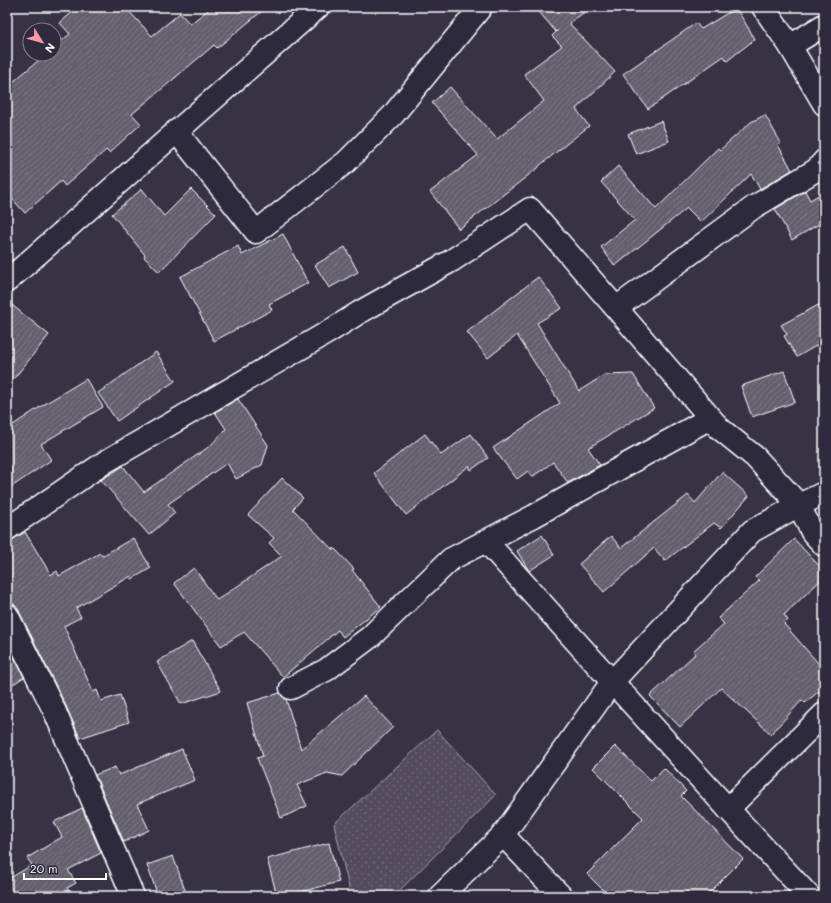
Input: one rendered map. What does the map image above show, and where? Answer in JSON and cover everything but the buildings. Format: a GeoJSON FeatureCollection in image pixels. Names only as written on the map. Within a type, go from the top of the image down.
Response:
{"type":"FeatureCollection","features":[{"type":"Feature","properties":{"kind":"street"},"geometry":{"type":"LineString","coordinates":[[7,281],[318,7]]}},
{"type":"Feature","properties":{"kind":"street"},"geometry":{"type":"LineString","coordinates":[[176,131],[256,232],[346,162],[393,115],[481,7]]}},
{"type":"Feature","properties":{"kind":"street"},"geometry":{"type":"LineString","coordinates":[[763,7],[790,46],[824,104]]}},
{"type":"Feature","properties":{"kind":"street"},"geometry":{"type":"LineString","coordinates":[[790,46],[824,25]]}},
{"type":"Feature","properties":{"kind":"street"},"geometry":{"type":"LineString","coordinates":[[616,308],[754,207],[816,170],[824,162]]}},
{"type":"Feature","properties":{"kind":"street"},"geometry":{"type":"LineString","coordinates":[[7,529],[105,462],[360,312],[451,261],[530,209],[719,428],[755,457],[799,505],[812,532],[824,545]]}},
{"type":"Feature","properties":{"kind":"street"},"geometry":{"type":"LineString","coordinates":[[291,688],[326,670],[370,637],[451,560],[534,516],[710,418]]}},
{"type":"Feature","properties":{"kind":"street"},"geometry":{"type":"LineString","coordinates":[[440,896],[504,835],[612,682],[752,531],[824,493]]}},
{"type":"Feature","properties":{"kind":"street"},"geometry":{"type":"LineString","coordinates":[[486,541],[612,682],[809,896]]}},
{"type":"Feature","properties":{"kind":"street"},"geometry":{"type":"LineString","coordinates":[[7,615],[55,712],[133,896]]}},
{"type":"Feature","properties":{"kind":"street"},"geometry":{"type":"LineString","coordinates":[[728,809],[824,714]]}},
{"type":"Feature","properties":{"kind":"street"},"geometry":{"type":"LineString","coordinates":[[504,835],[561,896]]}},
{"type":"Feature","properties":{"kind":"shaded area"},"geometry":{"type":"Polygon","coordinates":[[[437,730],[496,795],[394,896],[351,896],[334,824],[437,730]]]}}]}
